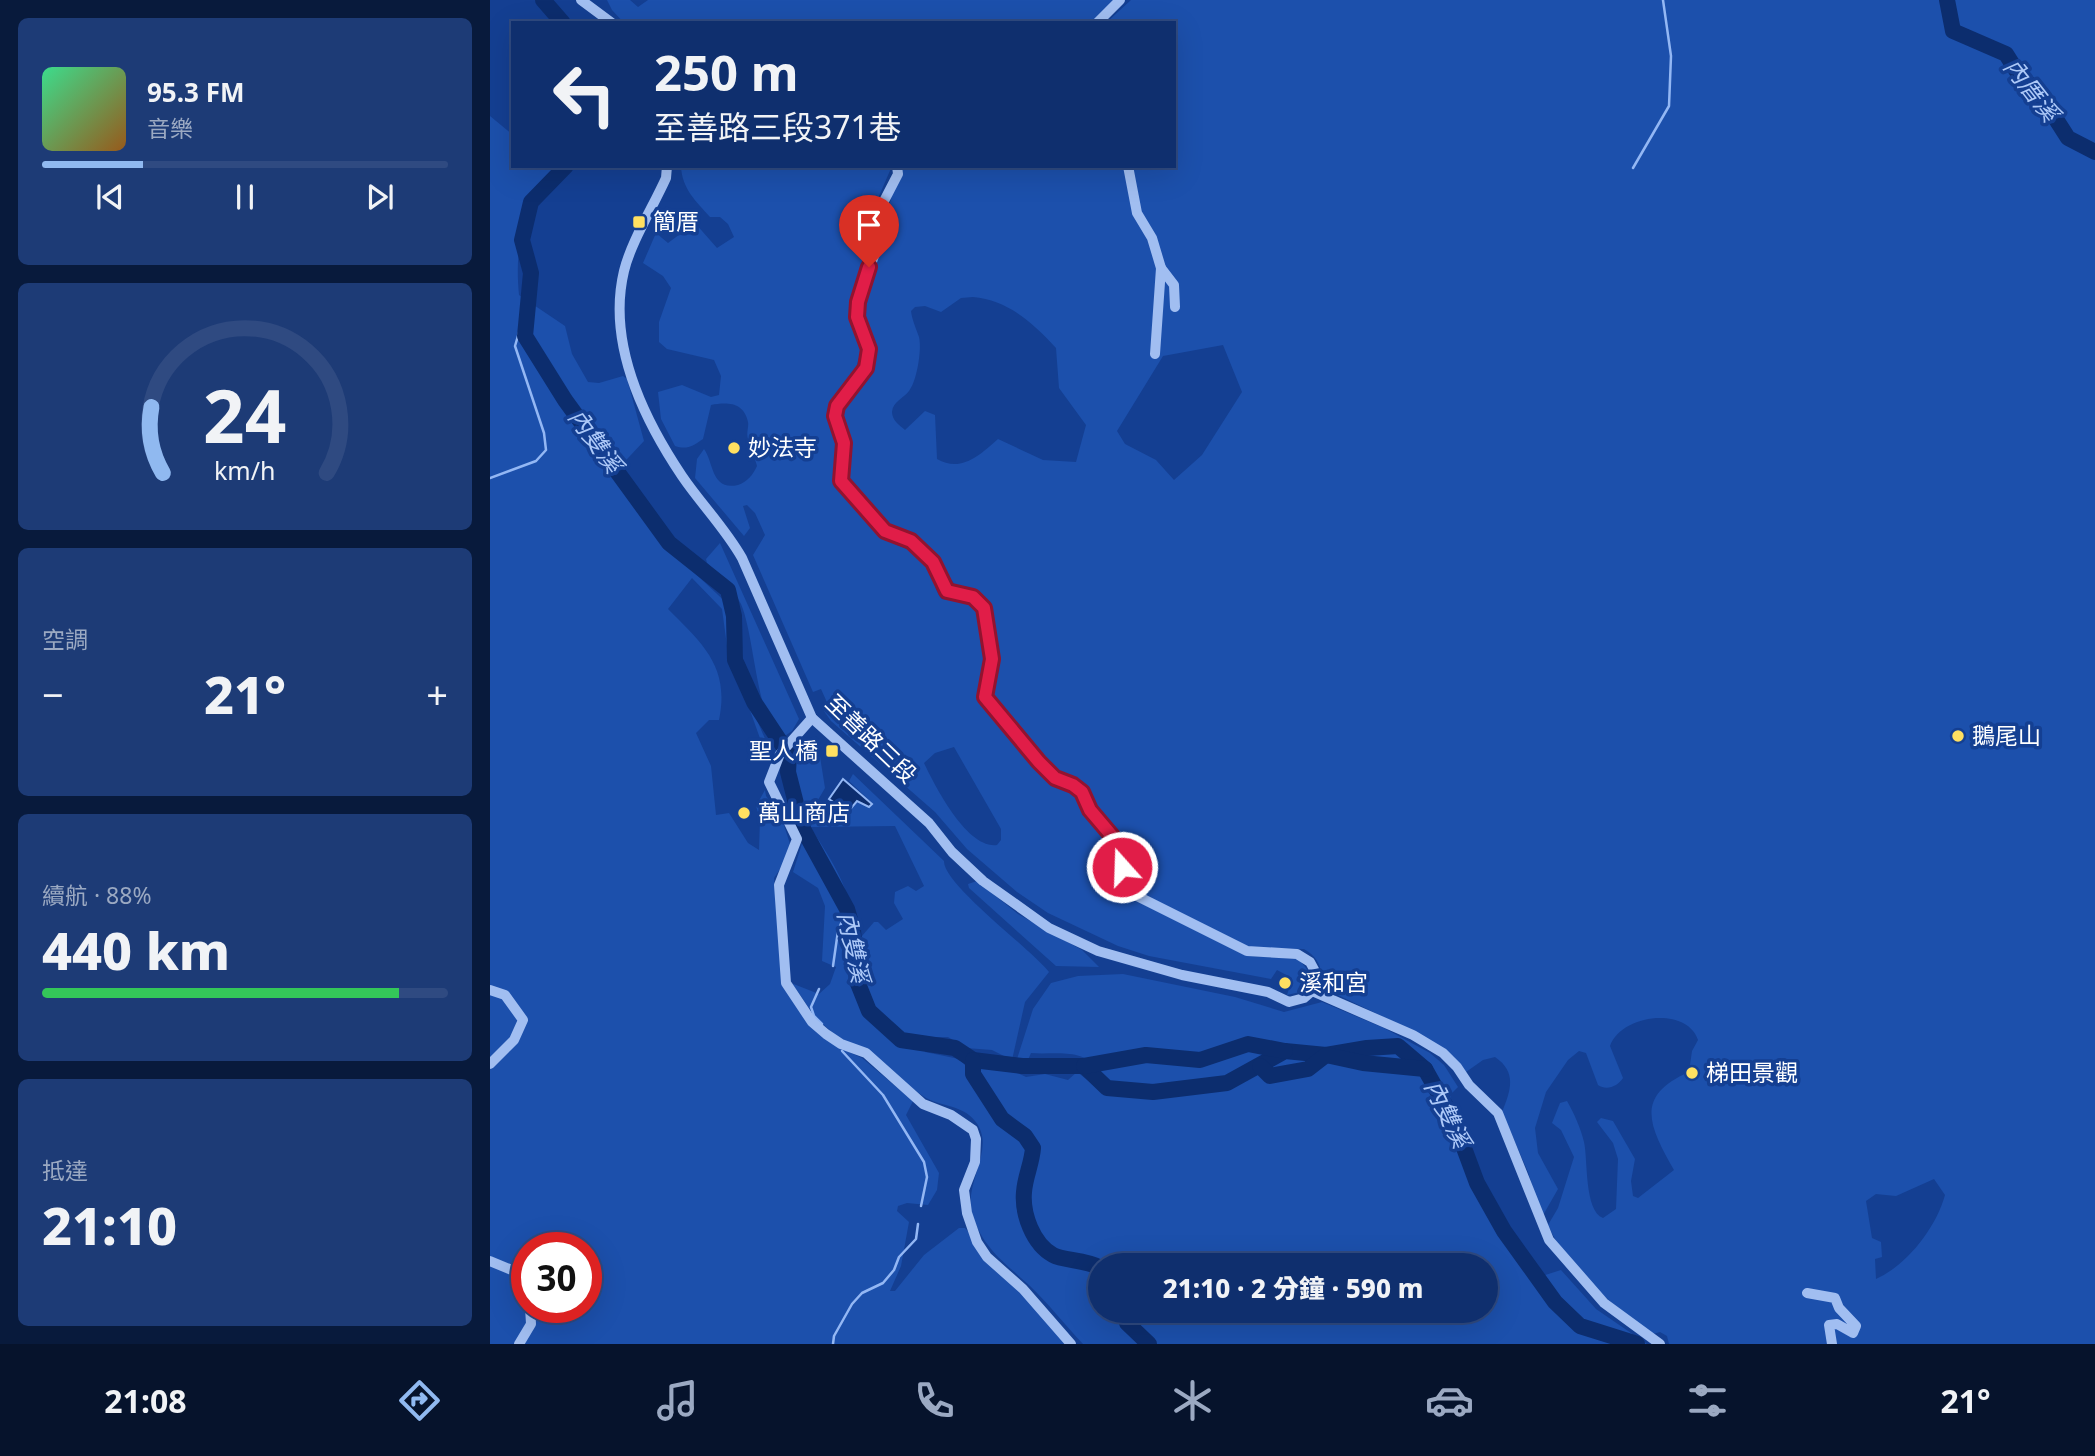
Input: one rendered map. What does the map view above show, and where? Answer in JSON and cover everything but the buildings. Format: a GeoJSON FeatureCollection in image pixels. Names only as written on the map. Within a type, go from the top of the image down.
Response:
{"type":"FeatureCollection","features":[{"type":"Feature","properties":{"kind":"street"},"geometry":{"type":"LineString","coordinates":[[581,0],[609,21]]}},
{"type":"Feature","properties":{"kind":"street"},"geometry":{"type":"LineString","coordinates":[[1099,21],[1120,0]]}},
{"type":"Feature","properties":{"kind":"street","name":"至善路三段"},"geometry":{"type":"LineString","coordinates":[[667,168],[666,178],[625,270],[619,301],[629,368],[654,430],[681,475],[729,534],[742,558],[812,718],[929,823],[952,852],[983,881],[1049,928],[1120,958],[1268,992],[1289,1002],[1304,998],[1312,991]]}},
{"type":"Feature","properties":{"kind":"street"},"geometry":{"type":"LineString","coordinates":[[897,168],[898,174],[884,201],[884,229],[858,302],[857,317],[869,349],[866,368],[837,406],[835,416],[844,443],[841,481],[885,531],[911,541],[933,562],[947,591],[973,597],[984,608],[992,659],[985,697],[1055,778],[1082,792],[1090,810],[1112,836],[1125,876],[1137,896],[1247,951],[1304,957],[1316,971],[1316,982],[1312,991],[1413,1035],[1443,1054],[1457,1067],[1469,1086],[1497,1113],[1549,1240],[1604,1304],[1656,1342]]}},
{"type":"Feature","properties":{"kind":"street"},"geometry":{"type":"LineString","coordinates":[[1128,168],[1137,213],[1152,238],[1161,268],[1174,285],[1174,307]]}},
{"type":"Feature","properties":{"kind":"street"},"geometry":{"type":"LineString","coordinates":[[1154,354],[1161,268]]}},
{"type":"Feature","properties":{"kind":"street"},"geometry":{"type":"LineString","coordinates":[[812,718],[780,754],[769,782],[797,839],[779,885],[786,983],[812,1022],[826,1034],[841,1044],[866,1053],[923,1104],[964,1122],[973,1130],[976,1139],[975,1162],[964,1190],[967,1213],[977,1242],[987,1257],[1023,1289],[1071,1344]]}},
{"type":"Feature","properties":{"kind":"street"},"geometry":{"type":"LineString","coordinates":[[490,990],[505,995],[523,1020],[514,1040],[490,1065]]}},
{"type":"Feature","properties":{"kind":"street"},"geometry":{"type":"LineString","coordinates":[[490,1261],[511,1270]]}},
{"type":"Feature","properties":{"kind":"street"},"geometry":{"type":"LineString","coordinates":[[1807,1293],[1835,1298],[1839,1308],[1856,1326],[1853,1333],[1837,1324],[1829,1325],[1832,1344]]}},
{"type":"Feature","properties":{"kind":"street"},"geometry":{"type":"LineString","coordinates":[[519,1344],[531,1323]]}},
{"type":"Feature","properties":{"kind":"shaded area"},"geometry":{"type":"Polygon","coordinates":[[[607,0],[630,0],[638,7],[648,0],[1115,0],[1095,21],[622,21],[607,0]]]}},
{"type":"Feature","properties":{"kind":"shaded area"},"geometry":{"type":"Polygon","coordinates":[[[1131,0],[2095,0],[2095,1344],[1669,1344],[1667,1336],[1660,1332],[1653,1334],[1622,1311],[1580,1272],[1557,1242],[1548,1225],[1558,1208],[1574,1157],[1561,1130],[1552,1123],[1560,1103],[1567,1101],[1584,1142],[1593,1206],[1603,1218],[1616,1209],[1618,1159],[1613,1143],[1597,1122],[1601,1118],[1613,1121],[1635,1159],[1631,1181],[1633,1196],[1638,1198],[1674,1170],[1653,1126],[1653,1102],[1660,1091],[1672,1081],[1689,1072],[1692,1051],[1698,1040],[1692,1029],[1681,1022],[1654,1018],[1627,1027],[1616,1035],[1610,1046],[1623,1078],[1612,1087],[1598,1085],[1586,1053],[1579,1051],[1568,1060],[1546,1092],[1535,1128],[1538,1153],[1558,1189],[1542,1217],[1528,1172],[1502,1112],[1510,1082],[1507,1069],[1495,1057],[1483,1060],[1466,1072],[1417,1033],[1319,986],[1319,964],[1304,949],[1248,948],[1148,899],[1136,888],[1124,862],[1124,846],[1112,827],[1094,809],[1077,783],[1048,766],[991,698],[990,604],[979,592],[958,588],[941,568],[936,555],[917,539],[895,529],[872,507],[848,476],[846,433],[840,416],[844,403],[872,364],[874,348],[864,324],[863,300],[899,168],[1176,168],[1176,21],[1108,21],[1131,0]],[[961,298],[941,312],[925,306],[915,307],[911,311],[920,342],[918,365],[912,386],[896,403],[892,415],[905,430],[925,411],[935,415],[937,459],[946,463],[970,460],[998,439],[1043,460],[1076,462],[1086,425],[1059,388],[1056,348],[1019,314],[986,299],[961,298]],[[1223,345],[1163,356],[1117,431],[1125,444],[1156,460],[1174,480],[1202,455],[1242,392],[1223,345]],[[1934,1179],[1896,1196],[1876,1194],[1866,1201],[1872,1238],[1881,1242],[1882,1257],[1875,1259],[1876,1279],[1899,1265],[1909,1255],[1935,1220],[1945,1195],[1934,1179]]]}},
{"type":"Feature","properties":{"kind":"shaded area"},"geometry":{"type":"Polygon","coordinates":[[[490,116],[511,133],[511,168],[555,168],[536,197],[524,227],[518,258],[519,295],[565,326],[572,354],[588,382],[599,383],[623,376],[627,379],[644,441],[614,473],[618,482],[664,544],[734,610],[740,627],[747,697],[772,755],[766,755],[727,646],[722,609],[692,578],[668,609],[711,658],[721,685],[719,720],[709,720],[696,733],[711,766],[716,815],[729,813],[748,843],[759,850],[760,819],[756,806],[765,790],[766,796],[781,816],[790,844],[784,863],[774,878],[784,982],[838,1047],[862,1058],[913,1101],[906,1115],[939,1173],[937,1190],[928,1205],[907,1203],[898,1206],[897,1211],[909,1222],[901,1266],[890,1291],[895,1291],[924,1255],[959,1228],[965,1228],[1068,1344],[490,1344],[490,116]]]}},
{"type":"Feature","properties":{"kind":"shaded area"},"geometry":{"type":"Polygon","coordinates":[[[681,168],[891,168],[879,196],[877,223],[852,310],[852,321],[861,351],[854,375],[839,395],[838,472],[835,478],[882,536],[925,561],[942,599],[967,602],[980,612],[986,666],[980,688],[981,703],[1006,727],[1041,772],[1072,789],[1081,799],[1087,816],[1111,842],[1137,901],[1250,956],[1299,959],[1309,972],[1300,992],[1287,995],[1292,978],[1277,970],[1271,979],[1149,956],[1118,946],[1048,913],[1017,892],[967,849],[935,812],[831,721],[824,711],[830,709],[821,689],[813,692],[753,555],[765,535],[755,513],[747,505],[743,506],[750,528],[744,536],[695,478],[697,459],[704,449],[715,475],[723,484],[738,485],[752,475],[757,466],[747,435],[746,415],[734,405],[711,405],[703,439],[683,448],[675,446],[661,419],[658,392],[682,385],[711,397],[719,395],[721,376],[714,360],[667,349],[659,342],[659,322],[671,288],[663,276],[643,263],[656,233],[668,243],[695,223],[717,248],[734,237],[728,224],[720,217],[710,217],[695,200],[684,181],[681,168]],[[954,747],[935,753],[924,763],[953,814],[974,837],[986,844],[997,845],[1001,840],[1001,829],[954,747]]]}},
{"type":"Feature","properties":{"kind":"shaded area"},"geometry":{"type":"Polygon","coordinates":[[[720,543],[799,719],[792,731],[782,738],[773,728],[761,696],[741,604],[730,587],[707,563],[706,559],[720,543]]]}},
{"type":"Feature","properties":{"kind":"shaded area"},"geometry":{"type":"Polygon","coordinates":[[[818,744],[825,788],[815,805],[840,818],[856,802],[870,807],[872,803],[849,781],[853,774],[944,861],[947,871],[957,885],[1049,972],[1025,1002],[1012,1060],[992,1050],[966,1048],[948,1037],[922,1037],[925,1052],[959,1059],[967,1067],[1011,1070],[1026,1077],[1045,1074],[1068,1080],[1077,1072],[1103,1092],[1107,1087],[1096,1067],[1082,1057],[1031,1053],[1027,1062],[1017,1059],[1033,1009],[1051,983],[1078,976],[1123,974],[1235,997],[1284,1012],[1322,1002],[1384,1028],[1430,1053],[1444,1065],[1458,1087],[1450,1095],[1460,1138],[1528,1267],[1542,1276],[1561,1270],[1596,1309],[1647,1344],[1083,1344],[1036,1292],[996,1255],[978,1228],[973,1217],[971,1192],[983,1143],[975,1121],[964,1111],[923,1096],[852,1048],[816,1017],[791,983],[819,994],[830,984],[836,967],[822,961],[825,906],[818,888],[793,872],[805,834],[792,765],[801,750],[818,744]],[[895,826],[810,827],[847,894],[851,917],[845,949],[847,960],[855,957],[862,936],[874,922],[878,922],[886,930],[903,919],[894,903],[895,892],[908,886],[916,891],[924,886],[895,826]]]}},
{"type":"Feature","properties":{"kind":"shaded area"},"geometry":{"type":"Polygon","coordinates":[[[843,779],[872,804],[869,807],[857,801],[848,812],[829,799],[843,779]]]}},
{"type":"Feature","properties":{"kind":"shaded area"},"geometry":{"type":"Polygon","coordinates":[[[977,881],[1018,914],[1082,950],[1099,967],[1056,966],[969,888],[968,884],[977,881]]]}},
{"type":"Feature","properties":{"kind":"waterway","name":"內雙溪"},"geometry":{"type":"LineString","coordinates":[[543,0],[561,21]]}},
{"type":"Feature","properties":{"kind":"waterway"},"geometry":{"type":"LineString","coordinates":[[1633,168],[1669,106],[1671,56],[1663,0]]}},
{"type":"Feature","properties":{"kind":"waterway","name":"內厝溪"},"geometry":{"type":"LineString","coordinates":[[1947,0],[1953,31],[2006,54],[2021,78],[2038,91],[2068,138],[2095,152]]}},
{"type":"Feature","properties":{"kind":"waterway","name":"內雙溪"},"geometry":{"type":"LineString","coordinates":[[564,168],[531,202],[522,240],[531,273],[525,336],[565,400],[669,543],[728,590],[734,616],[735,660],[754,702],[789,755],[788,772],[802,827],[847,909],[853,930],[857,981],[869,1011],[901,1040],[955,1048],[973,1060],[1022,1066],[1084,1066],[1107,1088],[1153,1092],[1227,1083],[1285,1051],[1326,1055],[1398,1046],[1425,1069],[1454,1121],[1477,1183],[1504,1231],[1555,1302],[1580,1326],[1637,1344]]}},
{"type":"Feature","properties":{"kind":"waterway"},"geometry":{"type":"LineString","coordinates":[[490,478],[536,461],[546,450],[544,433],[515,346],[528,302]]}},
{"type":"Feature","properties":{"kind":"waterway"},"geometry":{"type":"LineString","coordinates":[[833,966],[838,931],[847,909]]}},
{"type":"Feature","properties":{"kind":"waterway"},"geometry":{"type":"LineString","coordinates":[[819,989],[811,1007],[814,1016],[822,1024]]}},
{"type":"Feature","properties":{"kind":"waterway"},"geometry":{"type":"LineString","coordinates":[[1084,1066],[1146,1055],[1200,1060],[1248,1044],[1285,1051]]}},
{"type":"Feature","properties":{"kind":"waterway"},"geometry":{"type":"LineString","coordinates":[[842,1051],[883,1095],[924,1162],[927,1177],[921,1206]]}},
{"type":"Feature","properties":{"kind":"waterway"},"geometry":{"type":"LineString","coordinates":[[1260,1066],[1270,1076],[1308,1069],[1326,1055],[1363,1063],[1425,1069]]}},
{"type":"Feature","properties":{"kind":"waterway"},"geometry":{"type":"LineString","coordinates":[[973,1060],[973,1074],[1002,1119],[1025,1136],[1033,1148],[1024,1201],[1030,1228],[1040,1244],[1053,1255],[1088,1263]]}},
{"type":"Feature","properties":{"kind":"waterway"},"geometry":{"type":"LineString","coordinates":[[833,1344],[834,1336],[852,1304],[862,1293],[883,1283],[894,1270],[899,1257],[916,1239],[918,1224]]}},
{"type":"Feature","properties":{"kind":"waterway"},"geometry":{"type":"LineString","coordinates":[[1127,1323],[1149,1344]]}},
{"type":"Feature","properties":{"kind":"place","name":"簡厝"},"geometry":{"type":"Point","coordinates":[639,222]}},
{"type":"Feature","properties":{"kind":"place","name":"妙法寺"},"geometry":{"type":"Point","coordinates":[734,448]}},
{"type":"Feature","properties":{"kind":"place","name":"鵝尾山"},"geometry":{"type":"Point","coordinates":[1958,736]}},
{"type":"Feature","properties":{"kind":"place","name":"聖人橋"},"geometry":{"type":"Point","coordinates":[832,751]}},
{"type":"Feature","properties":{"kind":"place","name":"萬山商店"},"geometry":{"type":"Point","coordinates":[744,813]}},
{"type":"Feature","properties":{"kind":"place","name":"溪和宮"},"geometry":{"type":"Point","coordinates":[1285,983]}},
{"type":"Feature","properties":{"kind":"place","name":"梯田景觀"},"geometry":{"type":"Point","coordinates":[1692,1073]}},
{"type":"Feature","properties":{"kind":"route"},"geometry":{"type":"LineString","coordinates":[[869,267],[858,302],[857,317],[869,349],[866,368],[837,406],[835,416],[844,443],[841,481],[846,490],[866,506],[885,531],[911,541],[933,562],[947,591],[958,596],[973,597],[984,608],[992,659],[985,697],[1055,778],[1082,792],[1090,810],[1112,836],[1119,850],[1122,867]]}}]}
